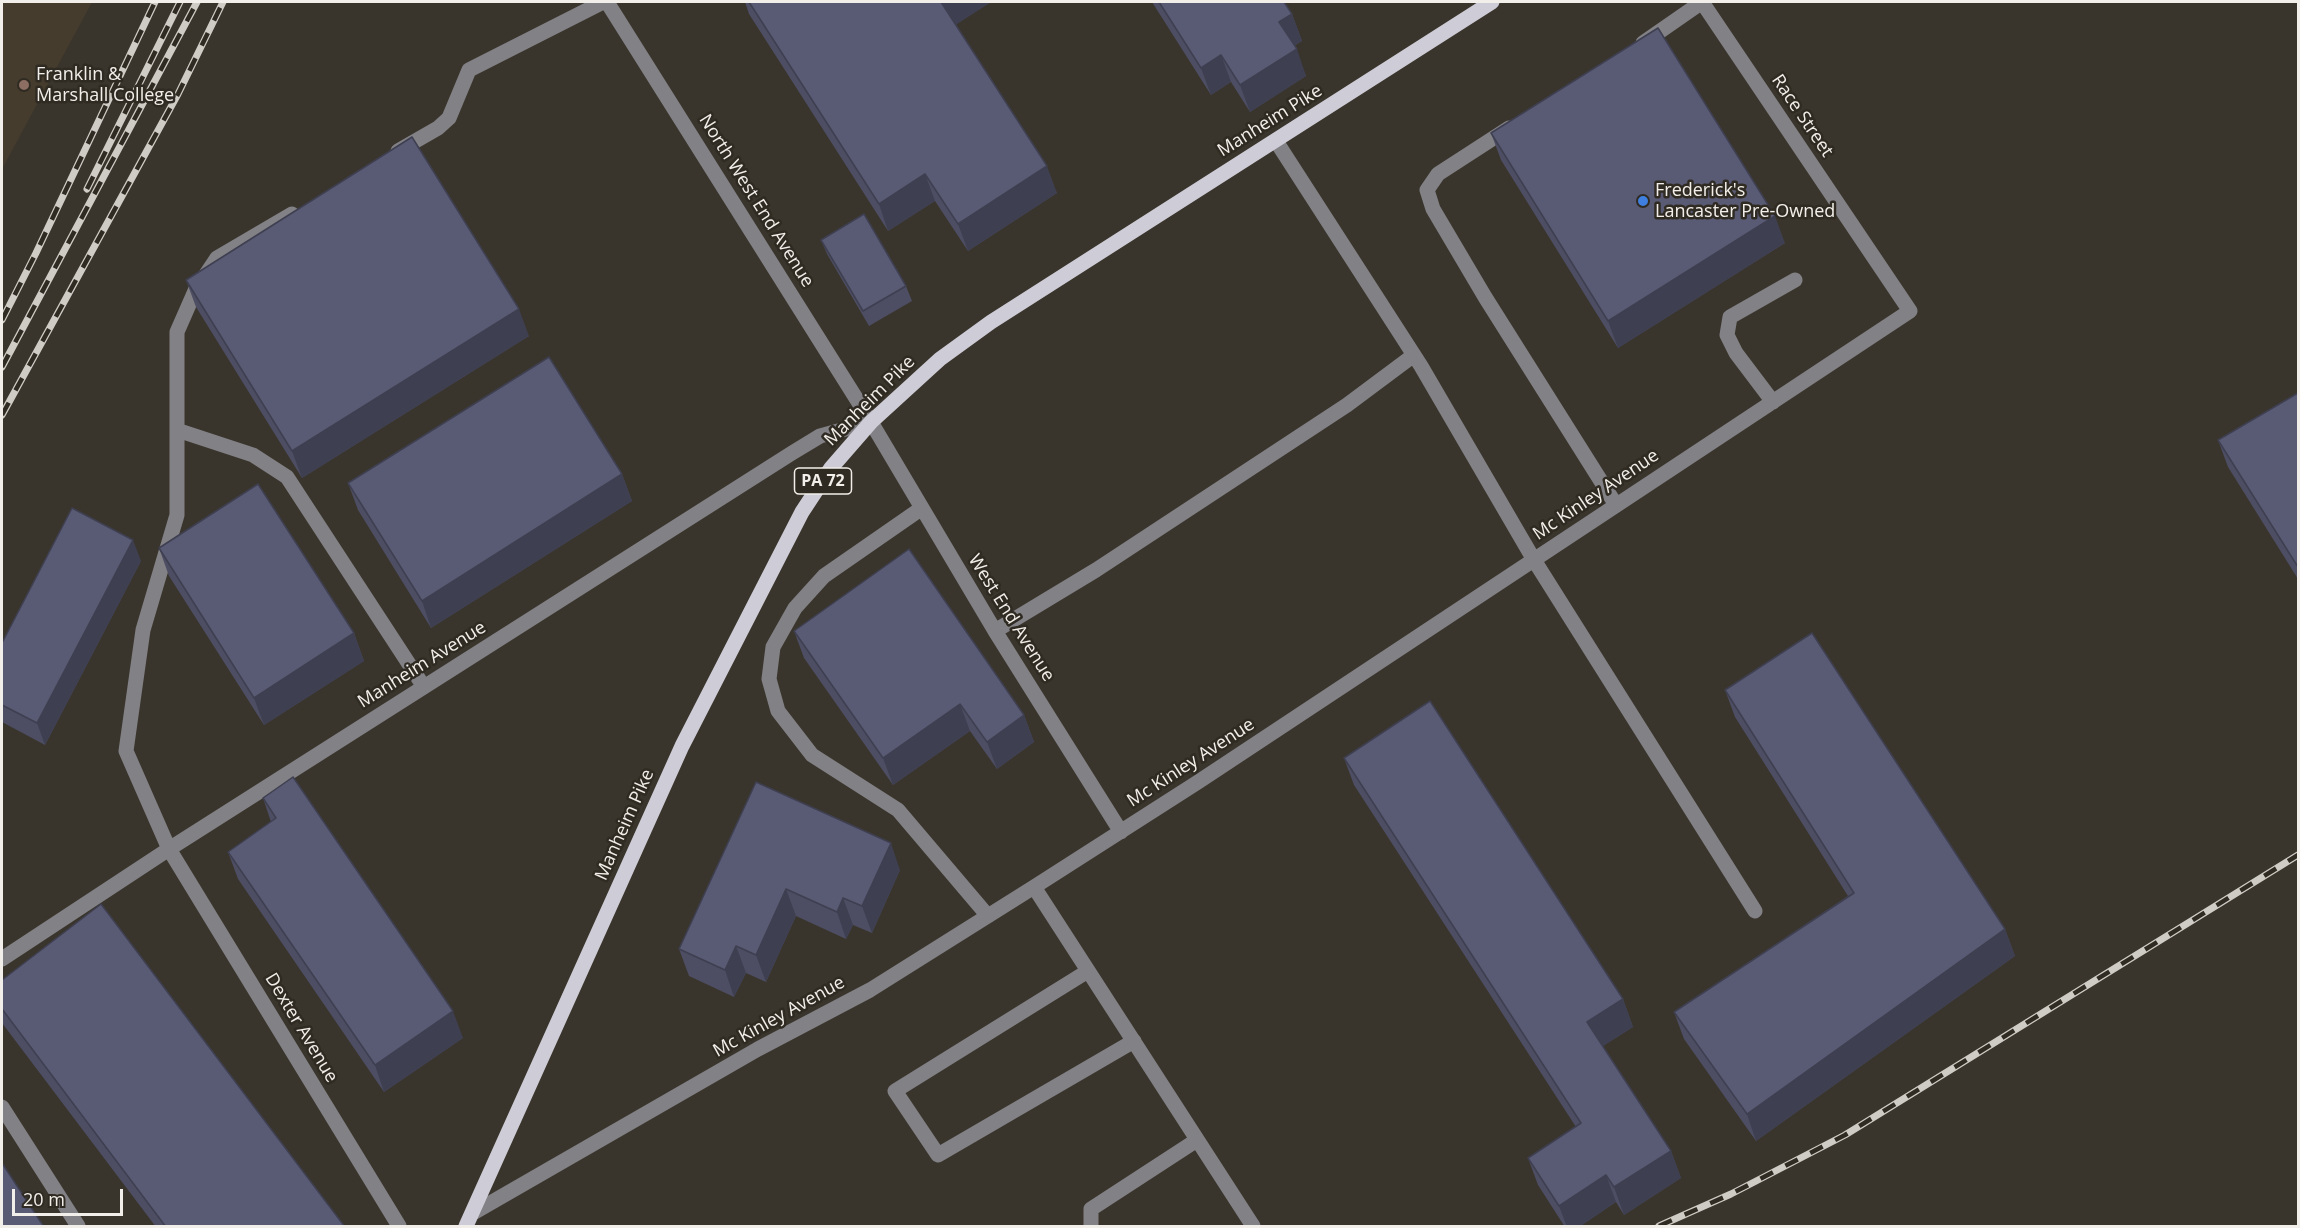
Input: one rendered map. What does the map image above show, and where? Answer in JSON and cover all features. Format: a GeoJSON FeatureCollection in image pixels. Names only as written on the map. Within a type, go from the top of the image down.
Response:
{"type":"FeatureCollection","features":[{"type":"Feature","properties":{"kind":"main road","name":"Manheim Pike"},"geometry":{"type":"LineString","coordinates":[[470,1220],[682,746],[802,512],[831,468],[871,422],[940,359],[991,322],[1492,2]]}},
{"type":"Feature","properties":{"kind":"street"},"geometry":{"type":"LineString","coordinates":[[388,158],[438,128],[448,118],[469,70],[605,2]]}},
{"type":"Feature","properties":{"kind":"street","name":"North West End Avenue"},"geometry":{"type":"LineString","coordinates":[[605,2],[871,422]]}},
{"type":"Feature","properties":{"kind":"street"},"geometry":{"type":"LineString","coordinates":[[1635,48],[1702,2]]}},
{"type":"Feature","properties":{"kind":"street","name":"Race Street"},"geometry":{"type":"LineString","coordinates":[[1702,2],[1910,311]]}},
{"type":"Feature","properties":{"kind":"street"},"geometry":{"type":"LineString","coordinates":[[1527,117],[1438,174],[1427,190],[1433,209],[1473,277],[1616,505]]}},
{"type":"Feature","properties":{"kind":"street"},"geometry":{"type":"LineString","coordinates":[[1276,141],[1414,356],[1534,560],[1755,911]]}},
{"type":"Feature","properties":{"kind":"street","name":"Dexter Avenue"},"geometry":{"type":"LineString","coordinates":[[308,205],[217,258],[195,291],[177,332],[177,514],[143,630],[126,751],[170,849],[399,1227]]}},
{"type":"Feature","properties":{"kind":"street"},"geometry":{"type":"LineString","coordinates":[[1773,402],[1736,353],[1726,335],[1730,317],[1795,280]]}},
{"type":"Feature","properties":{"kind":"street","name":"Mc Kinley Avenue"},"geometry":{"type":"LineString","coordinates":[[470,1220],[758,1049],[870,990],[1034,887],[1121,832],[1910,311]]}},
{"type":"Feature","properties":{"kind":"street"},"geometry":{"type":"LineString","coordinates":[[995,631],[1096,570],[1347,405],[1414,356]]}},
{"type":"Feature","properties":{"kind":"street","name":"West End Avenue"},"geometry":{"type":"LineString","coordinates":[[871,422],[995,631],[1121,832]]}},
{"type":"Feature","properties":{"kind":"street","name":"Manheim Avenue"},"geometry":{"type":"LineString","coordinates":[[2,959],[170,849],[820,436],[871,422]]}},
{"type":"Feature","properties":{"kind":"street"},"geometry":{"type":"LineString","coordinates":[[177,430],[253,454],[287,477],[424,687]]}},
{"type":"Feature","properties":{"kind":"street"},"geometry":{"type":"LineString","coordinates":[[922,508],[824,576],[795,608],[773,647],[769,679],[778,711],[812,755],[898,810],[988,916]]}},
{"type":"Feature","properties":{"kind":"street"},"geometry":{"type":"LineString","coordinates":[[1034,887],[1253,1227]]}},
{"type":"Feature","properties":{"kind":"street"},"geometry":{"type":"LineString","coordinates":[[1088,971],[895,1091],[938,1155],[1134,1041]]}},
{"type":"Feature","properties":{"kind":"street"},"geometry":{"type":"LineString","coordinates":[[2,1107],[78,1227]]}},
{"type":"Feature","properties":{"kind":"street"},"geometry":{"type":"LineString","coordinates":[[1091,1227],[1091,1209],[1197,1140]]}},
{"type":"Feature","properties":{"kind":"shaded area","name":"Franklin & Marshall College"},"geometry":{"type":"Polygon","coordinates":[[[2,2],[92,2],[2,169],[2,2]]]}},
{"type":"Feature","properties":{"kind":"building"},"geometry":{"type":"Polygon","coordinates":[[[749,2],[941,2],[1047,166],[958,224],[925,174],[879,204],[749,2]]]}},
{"type":"Feature","properties":{"kind":"building"},"geometry":{"type":"Polygon","coordinates":[[[1159,2],[1284,2],[1292,14],[1279,22],[1297,49],[1240,85],[1221,55],[1201,68],[1159,2]]]}},
{"type":"Feature","properties":{"kind":"building","name":"Frederick's Lancaster Pre-Owned"},"geometry":{"type":"Polygon","coordinates":[[[1658,28],[1775,216],[1608,321],[1491,133],[1658,28]]]}},
{"type":"Feature","properties":{"kind":"building"},"geometry":{"type":"Polygon","coordinates":[[[412,137],[519,309],[292,451],[186,280],[412,137]]]}},
{"type":"Feature","properties":{"kind":"building"},"geometry":{"type":"Polygon","coordinates":[[[864,214],[906,286],[863,311],[821,240],[864,214]]]}},
{"type":"Feature","properties":{"kind":"building"},"geometry":{"type":"Polygon","coordinates":[[[549,357],[622,474],[422,601],[348,483],[549,357]]]}},
{"type":"Feature","properties":{"kind":"building"},"geometry":{"type":"Polygon","coordinates":[[[2298,393],[2298,567],[2218,440],[2298,393]]]}},
{"type":"Feature","properties":{"kind":"building"},"geometry":{"type":"Polygon","coordinates":[[[258,484],[354,633],[254,698],[159,548],[258,484]]]}},
{"type":"Feature","properties":{"kind":"building"},"geometry":{"type":"Polygon","coordinates":[[[72,508],[133,540],[37,723],[2,705],[2,643],[72,508]]]}},
{"type":"Feature","properties":{"kind":"building"},"geometry":{"type":"Polygon","coordinates":[[[909,549],[1024,715],[987,742],[960,704],[883,758],[794,631],[909,549]]]}},
{"type":"Feature","properties":{"kind":"building"},"geometry":{"type":"Polygon","coordinates":[[[1812,633],[2005,929],[1747,1114],[1674,1012],[1854,893],[1725,690],[1812,633]]]}},
{"type":"Feature","properties":{"kind":"building"},"geometry":{"type":"Polygon","coordinates":[[[1430,701],[1623,999],[1587,1022],[1671,1151],[1614,1187],[1606,1175],[1559,1206],[1528,1158],[1581,1123],[1344,758],[1430,701]]]}},
{"type":"Feature","properties":{"kind":"building"},"geometry":{"type":"Polygon","coordinates":[[[293,777],[453,1011],[375,1065],[228,852],[276,818],[263,798],[293,777]]]}},
{"type":"Feature","properties":{"kind":"building"},"geometry":{"type":"Polygon","coordinates":[[[756,782],[891,843],[862,906],[843,898],[837,912],[786,889],[756,955],[736,946],[725,970],[679,949],[756,782]]]}},
{"type":"Feature","properties":{"kind":"building"},"geometry":{"type":"Polygon","coordinates":[[[101,904],[345,1227],[166,1227],[2,1009],[2,980],[101,904]]]}},
{"type":"Feature","properties":{"kind":"building"},"geometry":{"type":"Polygon","coordinates":[[[2,1163],[44,1227],[2,1227],[2,1163]]]}},
{"type":"Feature","properties":{"kind":"railway"},"geometry":{"type":"LineString","coordinates":[[2,320],[155,2]]}},
{"type":"Feature","properties":{"kind":"railway"},"geometry":{"type":"LineString","coordinates":[[87,189],[180,2]]}},
{"type":"Feature","properties":{"kind":"railway"},"geometry":{"type":"LineString","coordinates":[[2,367],[197,2]]}},
{"type":"Feature","properties":{"kind":"railway"},"geometry":{"type":"LineString","coordinates":[[2,415],[178,94],[223,2]]}},
{"type":"Feature","properties":{"kind":"railway"},"geometry":{"type":"LineString","coordinates":[[1659,1226],[1731,1194],[1845,1135],[2298,855]]}},
{"type":"Feature","properties":{"kind":"place","name":"Franklin & Marshall College"},"geometry":{"type":"Point","coordinates":[24,85]}},
{"type":"Feature","properties":{"kind":"place","name":"Frederick's Lancaster Pre-Owned"},"geometry":{"type":"Point","coordinates":[1643,201]}}]}
